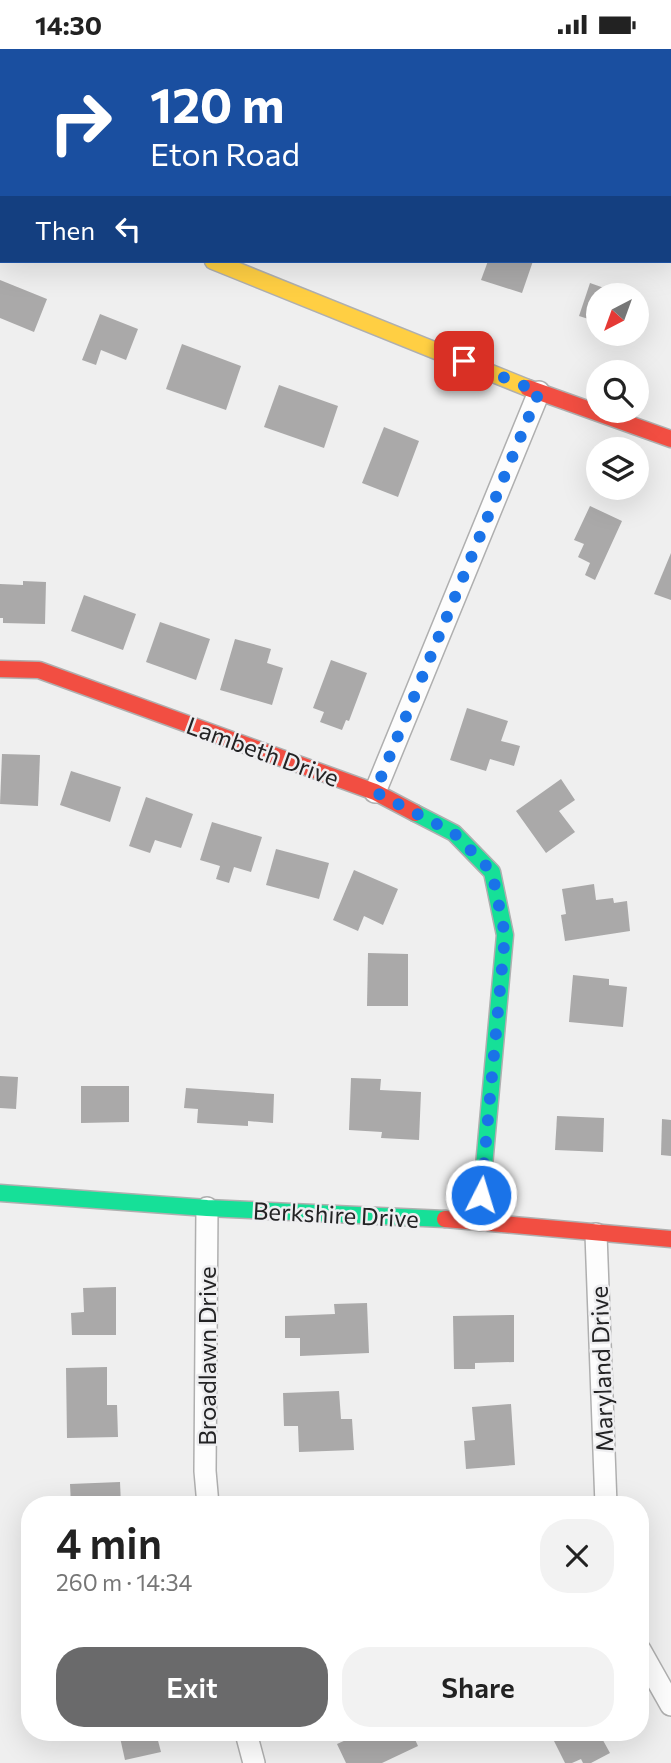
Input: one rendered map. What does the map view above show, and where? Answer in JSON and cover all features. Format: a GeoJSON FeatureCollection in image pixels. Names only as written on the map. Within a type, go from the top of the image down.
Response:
{"type":"FeatureCollection","features":[{"type":"Feature","properties":{"kind":"street"},"geometry":{"type":"LineString","coordinates":[[218,263],[539,392],[671,439]]}},
{"type":"Feature","properties":{"kind":"street"},"geometry":{"type":"LineString","coordinates":[[375,792],[539,392]]}},
{"type":"Feature","properties":{"kind":"street","name":"Lambeth Drive"},"geometry":{"type":"LineString","coordinates":[[0,669],[39,670],[375,792],[454,833],[492,872],[505,935],[479,1221]]}},
{"type":"Feature","properties":{"kind":"street","name":"Berkshire Drive"},"geometry":{"type":"LineString","coordinates":[[0,1193],[207,1208],[479,1221],[671,1239]]}},
{"type":"Feature","properties":{"kind":"street","name":"Broadlawn Drive"},"geometry":{"type":"LineString","coordinates":[[207,1208],[205,1471],[207,1496]]}},
{"type":"Feature","properties":{"kind":"street","name":"Maryland Drive"},"geometry":{"type":"LineString","coordinates":[[596,1234],[606,1496]]}},
{"type":"Feature","properties":{"kind":"street"},"geometry":{"type":"LineString","coordinates":[[649,1666],[671,1705]]}},
{"type":"Feature","properties":{"kind":"street"},"geometry":{"type":"LineString","coordinates":[[248,1741],[254,1763]]}},
{"type":"Feature","properties":{"kind":"building"},"geometry":{"type":"Polygon","coordinates":[[[487,263],[532,263],[522,293],[481,280],[487,263]]]}},
{"type":"Feature","properties":{"kind":"building"},"geometry":{"type":"Polygon","coordinates":[[[0,280],[47,299],[34,332],[0,318],[0,280]]]}},
{"type":"Feature","properties":{"kind":"building"},"geometry":{"type":"Polygon","coordinates":[[[586,295],[586,318],[579,316],[586,295]]]}},
{"type":"Feature","properties":{"kind":"building"},"geometry":{"type":"Polygon","coordinates":[[[100,314],[138,329],[126,360],[101,350],[96,365],[82,360],[100,314]]]}},
{"type":"Feature","properties":{"kind":"building"},"geometry":{"type":"Polygon","coordinates":[[[182,344],[241,366],[226,410],[166,389],[182,344]]]}},
{"type":"Feature","properties":{"kind":"building"},"geometry":{"type":"Polygon","coordinates":[[[279,385],[338,406],[324,448],[264,427],[279,385]]]}},
{"type":"Feature","properties":{"kind":"building"},"geometry":{"type":"Polygon","coordinates":[[[384,427],[419,441],[398,497],[362,483],[384,427]]]}},
{"type":"Feature","properties":{"kind":"building"},"geometry":{"type":"Polygon","coordinates":[[[590,506],[622,521],[595,580],[585,575],[590,563],[578,557],[584,544],[574,540],[590,506]]]}},
{"type":"Feature","properties":{"kind":"building"},"geometry":{"type":"Polygon","coordinates":[[[671,553],[671,600],[654,594],[671,553]]]}},
{"type":"Feature","properties":{"kind":"building"},"geometry":{"type":"Polygon","coordinates":[[[23,581],[46,582],[45,624],[3,623],[3,618],[0,618],[0,584],[23,585],[23,581]]]}},
{"type":"Feature","properties":{"kind":"building"},"geometry":{"type":"Polygon","coordinates":[[[84,595],[136,614],[123,650],[71,631],[84,595]]]}},
{"type":"Feature","properties":{"kind":"building"},"geometry":{"type":"Polygon","coordinates":[[[160,622],[210,639],[196,680],[146,662],[160,622]]]}},
{"type":"Feature","properties":{"kind":"building"},"geometry":{"type":"Polygon","coordinates":[[[235,639],[271,649],[267,663],[283,668],[272,705],[220,690],[235,639]]]}},
{"type":"Feature","properties":{"kind":"building"},"geometry":{"type":"Polygon","coordinates":[[[331,660],[367,673],[349,721],[346,720],[342,730],[320,722],[324,712],[313,708],[331,660]]]}},
{"type":"Feature","properties":{"kind":"building"},"geometry":{"type":"Polygon","coordinates":[[[467,708],[508,721],[501,741],[520,746],[514,766],[490,759],[486,771],[450,760],[467,708]]]}},
{"type":"Feature","properties":{"kind":"building"},"geometry":{"type":"Polygon","coordinates":[[[2,754],[40,755],[38,806],[0,804],[2,754]]]}},
{"type":"Feature","properties":{"kind":"building"},"geometry":{"type":"Polygon","coordinates":[[[71,771],[121,787],[110,822],[60,805],[71,771]]]}},
{"type":"Feature","properties":{"kind":"building"},"geometry":{"type":"Polygon","coordinates":[[[561,779],[575,800],[559,811],[575,832],[546,853],[516,811],[561,779]]]}},
{"type":"Feature","properties":{"kind":"building"},"geometry":{"type":"Polygon","coordinates":[[[146,797],[193,814],[181,848],[155,840],[150,853],[129,846],[146,797]]]}},
{"type":"Feature","properties":{"kind":"building"},"geometry":{"type":"Polygon","coordinates":[[[212,822],[262,837],[251,872],[234,867],[229,883],[216,879],[220,866],[200,860],[212,822]]]}},
{"type":"Feature","properties":{"kind":"building"},"geometry":{"type":"Polygon","coordinates":[[[276,849],[329,863],[319,899],[266,885],[276,849]]]}},
{"type":"Feature","properties":{"kind":"building"},"geometry":{"type":"Polygon","coordinates":[[[354,870],[398,889],[383,925],[364,916],[358,931],[333,920],[354,870]]]}},
{"type":"Feature","properties":{"kind":"building"},"geometry":{"type":"Polygon","coordinates":[[[594,884],[596,900],[613,898],[614,903],[627,901],[630,931],[565,941],[561,915],[566,914],[562,889],[594,884]]]}},
{"type":"Feature","properties":{"kind":"building"},"geometry":{"type":"Polygon","coordinates":[[[368,953],[408,954],[408,1006],[367,1006],[368,953]]]}},
{"type":"Feature","properties":{"kind":"building"},"geometry":{"type":"Polygon","coordinates":[[[573,975],[609,979],[609,985],[627,987],[623,1027],[569,1022],[573,975]]]}},
{"type":"Feature","properties":{"kind":"building"},"geometry":{"type":"Polygon","coordinates":[[[0,1076],[18,1077],[16,1109],[0,1108],[0,1076]]]}},
{"type":"Feature","properties":{"kind":"building"},"geometry":{"type":"Polygon","coordinates":[[[351,1078],[381,1079],[380,1090],[421,1092],[419,1140],[381,1138],[382,1132],[349,1130],[351,1078]]]}},
{"type":"Feature","properties":{"kind":"building"},"geometry":{"type":"Polygon","coordinates":[[[81,1086],[129,1086],[129,1122],[81,1123],[81,1086]]]}},
{"type":"Feature","properties":{"kind":"building"},"geometry":{"type":"Polygon","coordinates":[[[186,1088],[274,1094],[273,1123],[248,1121],[248,1126],[197,1123],[198,1109],[184,1108],[186,1088]]]}},
{"type":"Feature","properties":{"kind":"building"},"geometry":{"type":"Polygon","coordinates":[[[557,1116],[604,1118],[603,1152],[555,1150],[557,1116]]]}},
{"type":"Feature","properties":{"kind":"building"},"geometry":{"type":"Polygon","coordinates":[[[662,1119],[671,1120],[671,1156],[661,1155],[662,1119]]]}},
{"type":"Feature","properties":{"kind":"building"},"geometry":{"type":"Polygon","coordinates":[[[116,1287],[116,1335],[72,1335],[71,1313],[84,1312],[83,1288],[116,1287]]]}},
{"type":"Feature","properties":{"kind":"building"},"geometry":{"type":"Polygon","coordinates":[[[367,1303],[369,1353],[300,1356],[300,1338],[285,1338],[285,1316],[335,1314],[334,1304],[367,1303]]]}},
{"type":"Feature","properties":{"kind":"building"},"geometry":{"type":"Polygon","coordinates":[[[514,1315],[514,1362],[475,1363],[475,1369],[454,1369],[453,1316],[514,1315]]]}},
{"type":"Feature","properties":{"kind":"building"},"geometry":{"type":"Polygon","coordinates":[[[107,1367],[107,1405],[117,1405],[118,1437],[67,1438],[66,1368],[107,1367]]]}},
{"type":"Feature","properties":{"kind":"building"},"geometry":{"type":"Polygon","coordinates":[[[339,1391],[341,1419],[352,1419],[354,1450],[299,1452],[298,1426],[284,1426],[283,1393],[339,1391]]]}},
{"type":"Feature","properties":{"kind":"building"},"geometry":{"type":"Polygon","coordinates":[[[511,1404],[515,1465],[466,1469],[464,1441],[475,1440],[472,1407],[511,1404]]]}},
{"type":"Feature","properties":{"kind":"building"},"geometry":{"type":"Polygon","coordinates":[[[120,1482],[121,1496],[71,1496],[70,1484],[120,1482]]]}},
{"type":"Feature","properties":{"kind":"building"},"geometry":{"type":"Polygon","coordinates":[[[121,1741],[158,1741],[161,1752],[125,1760],[121,1741]]]}},
{"type":"Feature","properties":{"kind":"building"},"geometry":{"type":"Polygon","coordinates":[[[344,1741],[416,1741],[418,1746],[382,1763],[346,1763],[337,1744],[344,1741]]]}},
{"type":"Feature","properties":{"kind":"building"},"geometry":{"type":"Polygon","coordinates":[[[554,1741],[603,1741],[610,1753],[591,1763],[583,1763],[581,1759],[565,1763],[554,1741]]]}},
{"type":"Feature","properties":{"kind":"traffic: fast"},"geometry":{"type":"LineString","coordinates":[[415,813],[454,833],[492,872],[505,935],[479,1221]]}},
{"type":"Feature","properties":{"kind":"traffic: fast"},"geometry":{"type":"LineString","coordinates":[[0,1193],[207,1208],[445,1219]]}},
{"type":"Feature","properties":{"kind":"traffic: slow"},"geometry":{"type":"LineString","coordinates":[[218,263],[528,388]]}},
{"type":"Feature","properties":{"kind":"traffic: jam"},"geometry":{"type":"LineString","coordinates":[[528,388],[671,439]]}},
{"type":"Feature","properties":{"kind":"traffic: jam"},"geometry":{"type":"LineString","coordinates":[[0,669],[39,670],[375,792],[415,813]]}},
{"type":"Feature","properties":{"kind":"traffic: jam"},"geometry":{"type":"LineString","coordinates":[[445,1219],[671,1239]]}},
{"type":"Feature","properties":{"kind":"route"},"geometry":{"type":"LineString","coordinates":[[464,361],[539,392],[375,792],[454,833],[492,872],[505,935],[481,1195]]}}]}
